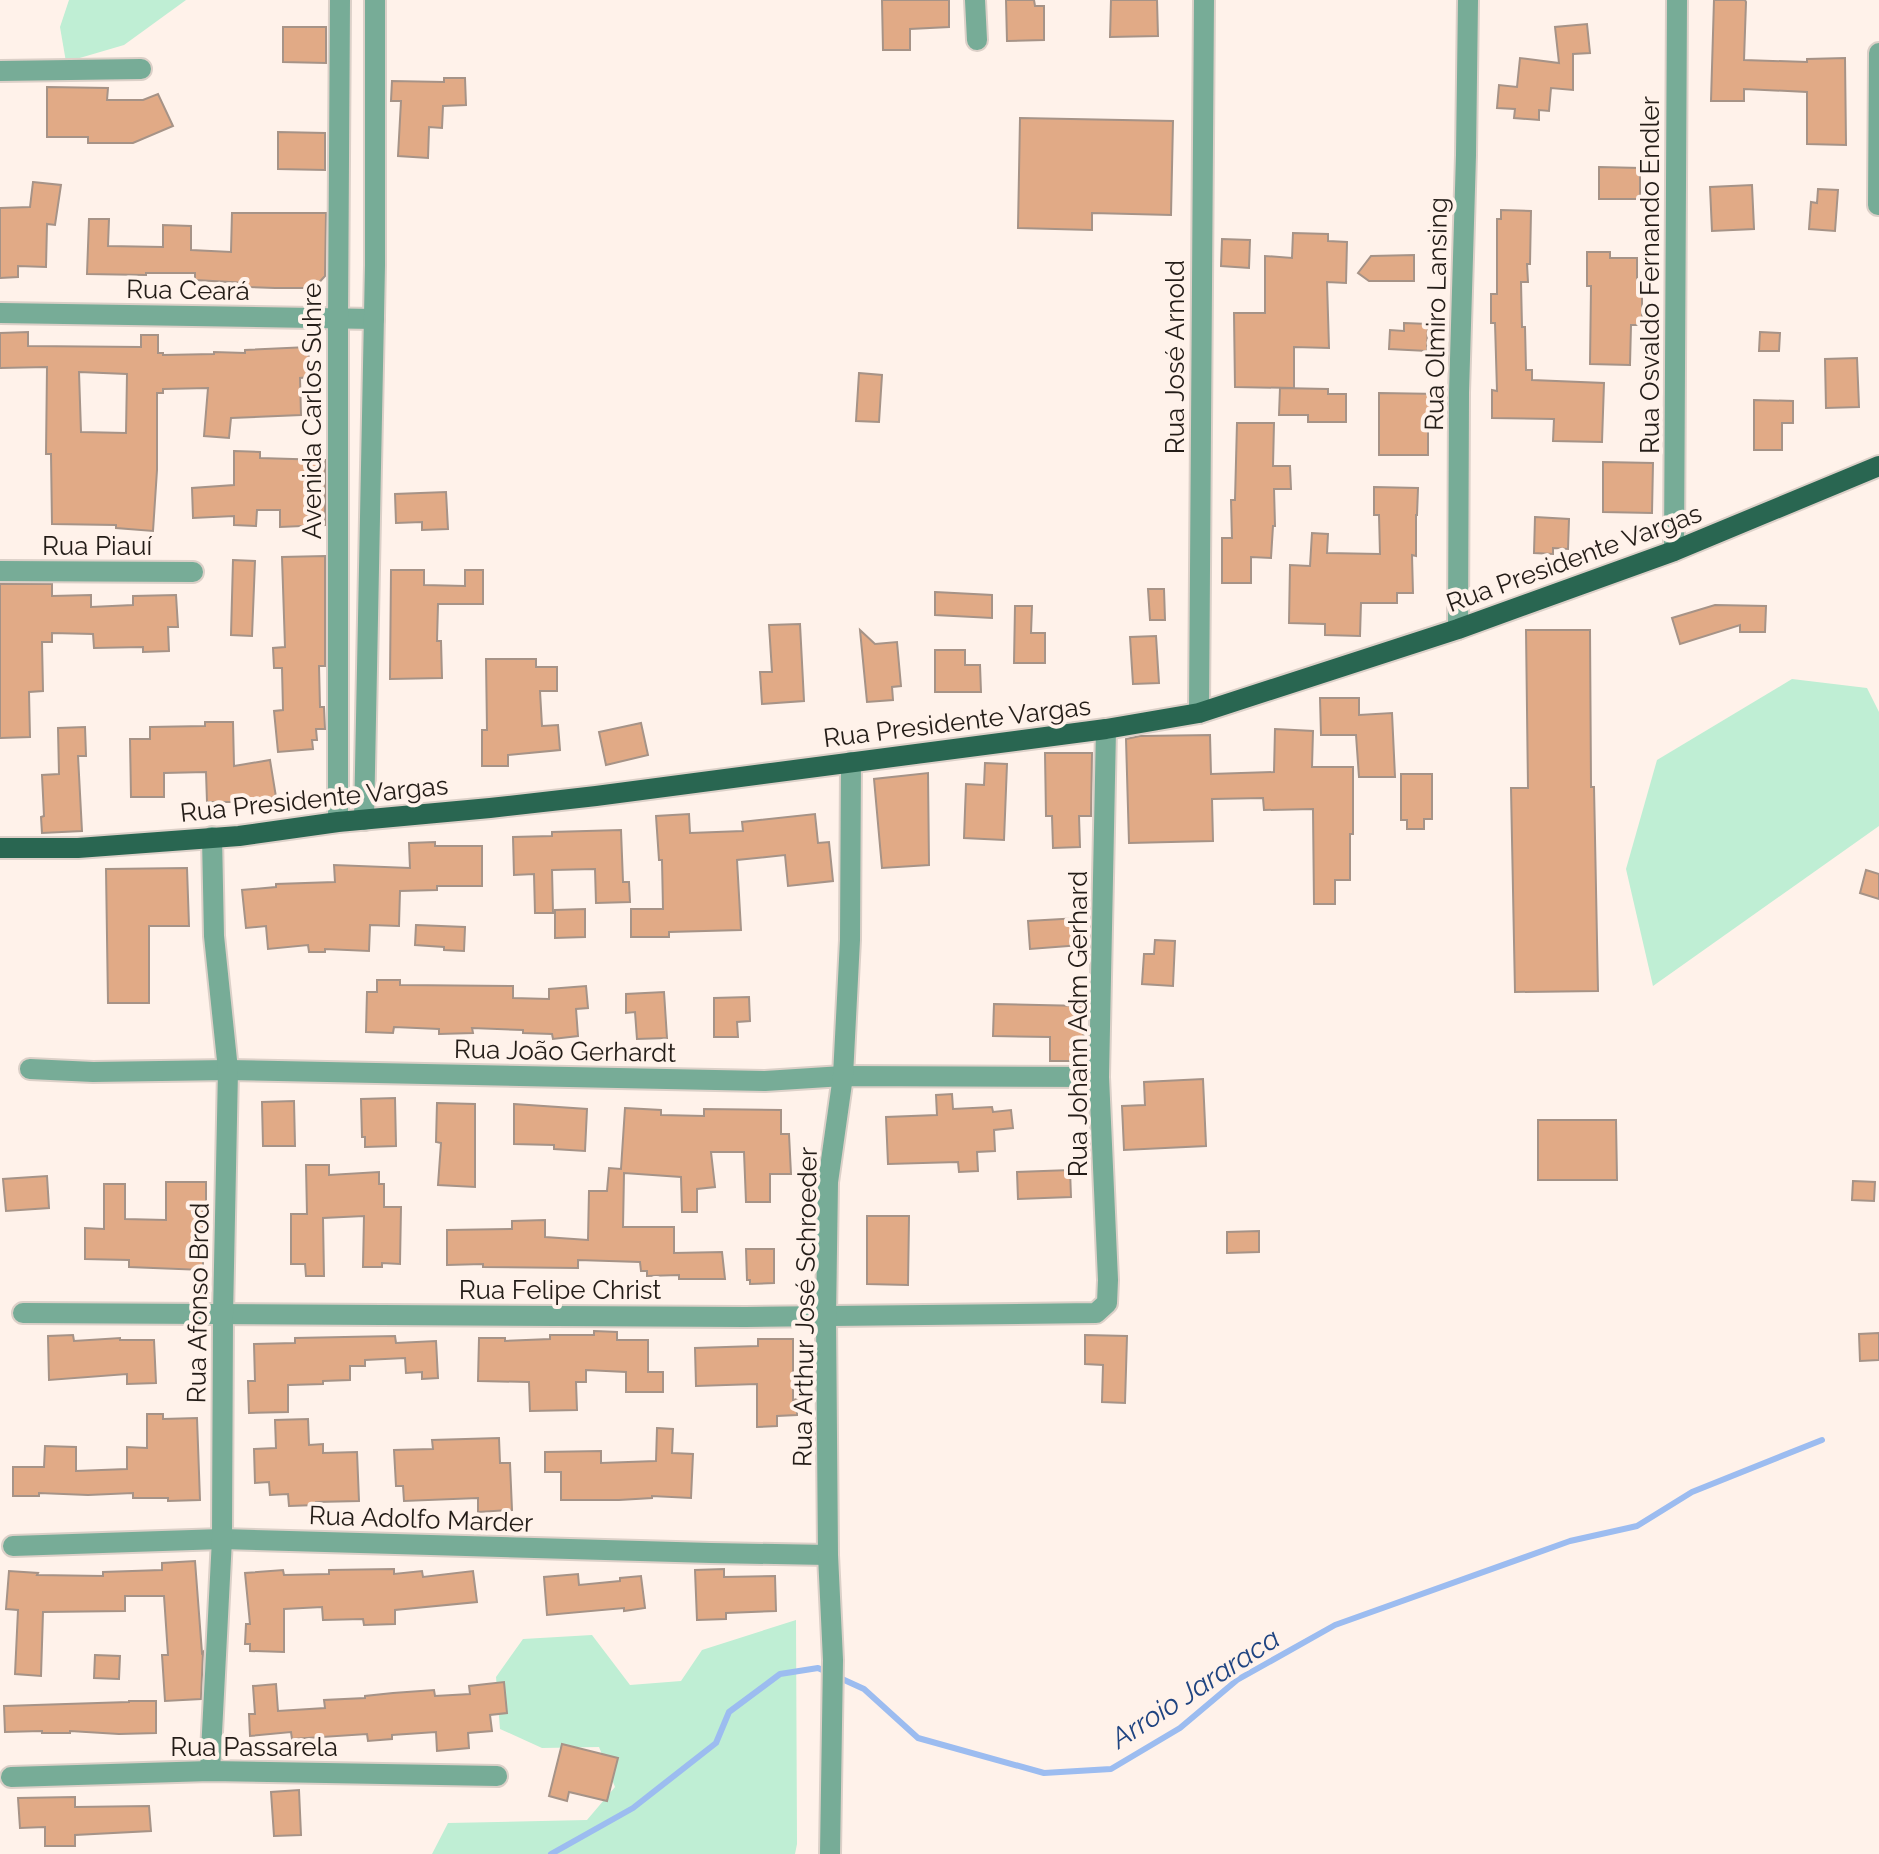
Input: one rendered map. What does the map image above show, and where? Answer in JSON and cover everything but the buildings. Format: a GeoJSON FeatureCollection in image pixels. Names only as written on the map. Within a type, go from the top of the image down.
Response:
{"type":"FeatureCollection","features":[{"type":"Feature","properties":{"kind":"main road","name":"Rua Presidente Vargas"},"geometry":{"type":"LineString","coordinates":[[0,848],[78,848],[239,836],[338,822],[596,796],[1106,729],[1199,713],[1458,629],[1674,551],[1879,466]]}},
{"type":"Feature","properties":{"kind":"street","name":"Avenida Carlos Suhre"},"geometry":{"type":"LineString","coordinates":[[338,822],[340,0]]}},
{"type":"Feature","properties":{"kind":"street"},"geometry":{"type":"LineString","coordinates":[[364,820],[374,319],[375,0]]}},
{"type":"Feature","properties":{"kind":"street"},"geometry":{"type":"LineString","coordinates":[[975,0],[977,40]]}},
{"type":"Feature","properties":{"kind":"street","name":"Rua José Arnold"},"geometry":{"type":"LineString","coordinates":[[1199,713],[1204,0]]}},
{"type":"Feature","properties":{"kind":"street","name":"Rua Olmiro Lansing"},"geometry":{"type":"LineString","coordinates":[[1458,629],[1459,393],[1468,0]]}},
{"type":"Feature","properties":{"kind":"street","name":"Rua Osvaldo Fernando Endler"},"geometry":{"type":"LineString","coordinates":[[1674,551],[1677,0]]}},
{"type":"Feature","properties":{"kind":"street"},"geometry":{"type":"LineString","coordinates":[[1878,205],[1879,53]]}},
{"type":"Feature","properties":{"kind":"street"},"geometry":{"type":"LineString","coordinates":[[0,71],[141,69]]}},
{"type":"Feature","properties":{"kind":"street","name":"Rua Ceará"},"geometry":{"type":"LineString","coordinates":[[0,313],[374,319]]}},
{"type":"Feature","properties":{"kind":"street","name":"Rua Piauí"},"geometry":{"type":"LineString","coordinates":[[0,571],[193,572]]}},
{"type":"Feature","properties":{"kind":"street","name":"Rua Johann Adm Gerhard"},"geometry":{"type":"LineString","coordinates":[[1096,1313],[1107,1303],[1108,1280],[1099,1077],[1106,729]]}},
{"type":"Feature","properties":{"kind":"street","name":"Rua Arthur José Schroeder"},"geometry":{"type":"LineString","coordinates":[[830,1854],[834,1718],[828,1555],[828,1182],[843,1076],[850,940],[851,762]]}},
{"type":"Feature","properties":{"kind":"street","name":"Rua Afonso Brod"},"geometry":{"type":"LineString","coordinates":[[210,1771],[222,1539],[228,1070],[214,936],[212,837]]}},
{"type":"Feature","properties":{"kind":"street","name":"Rua João Gerhardt"},"geometry":{"type":"LineString","coordinates":[[30,1069],[765,1081],[843,1076],[1099,1077]]}},
{"type":"Feature","properties":{"kind":"street","name":"Rua Felipe Christ"},"geometry":{"type":"LineString","coordinates":[[23,1313],[826,1317],[1096,1313]]}},
{"type":"Feature","properties":{"kind":"street","name":"Rua Adolfo Marder"},"geometry":{"type":"LineString","coordinates":[[13,1546],[222,1539],[828,1555]]}},
{"type":"Feature","properties":{"kind":"street","name":"Rua Passarela"},"geometry":{"type":"LineString","coordinates":[[11,1777],[210,1771],[497,1776]]}},
{"type":"Feature","properties":{"kind":"green space"},"geometry":{"type":"Polygon","coordinates":[[[69,0],[186,0],[124,45],[66,62],[60,27],[69,0]]]}},
{"type":"Feature","properties":{"kind":"green space"},"geometry":{"type":"Polygon","coordinates":[[[1792,679],[1867,688],[1879,712],[1879,826],[1653,986],[1626,869],[1657,760],[1792,679]]]}},
{"type":"Feature","properties":{"kind":"green space"},"geometry":{"type":"Polygon","coordinates":[[[796,1620],[795,1854],[432,1854],[448,1823],[587,1820],[615,1787],[599,1747],[542,1748],[500,1729],[496,1677],[523,1639],[592,1635],[630,1685],[681,1681],[702,1650],[796,1620]]]}},
{"type":"Feature","properties":{"kind":"waterway","name":"Arroio Jararaca"},"geometry":{"type":"LineString","coordinates":[[551,1854],[633,1808],[716,1743],[729,1712],[780,1674],[818,1668],[864,1689],[918,1738],[1044,1773],[1111,1769],[1180,1728],[1237,1680],[1335,1625],[1570,1541],[1637,1526],[1692,1492],[1822,1440]]}}]}
